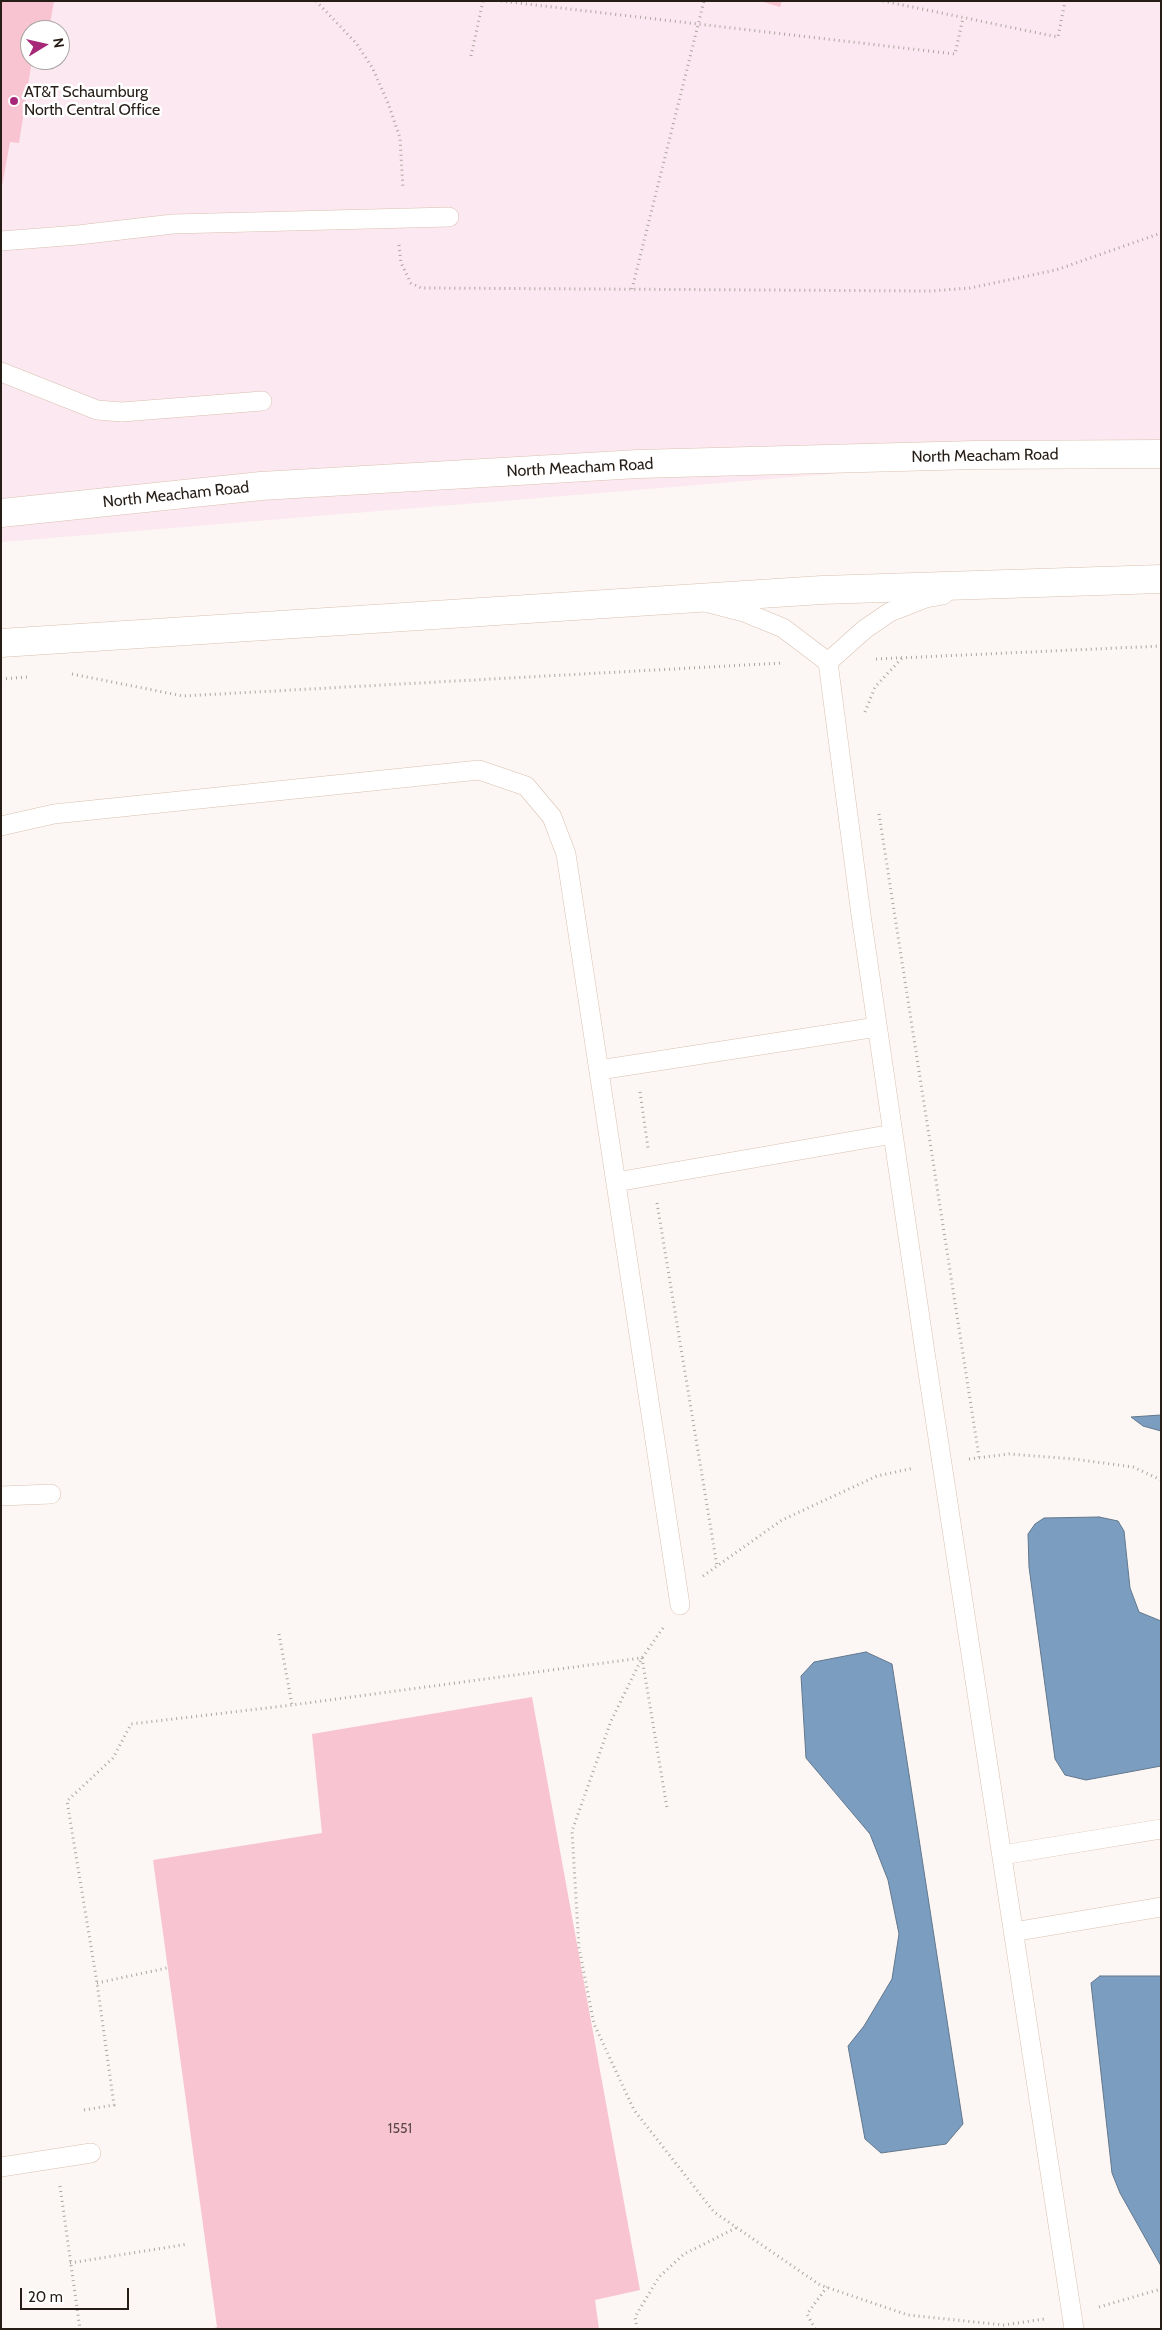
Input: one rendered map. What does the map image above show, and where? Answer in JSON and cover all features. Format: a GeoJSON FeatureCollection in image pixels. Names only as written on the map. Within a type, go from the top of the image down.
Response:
{"type":"FeatureCollection","features":[{"type":"Feature","properties":{"kind":"main road","name":"North Meacham Road"},"geometry":{"type":"LineString","coordinates":[[1,512],[261,486],[638,464],[975,455],[1161,454]]}},
{"type":"Feature","properties":{"kind":"main road"},"geometry":{"type":"LineString","coordinates":[[1,643],[822,590],[1161,579]]}},
{"type":"Feature","properties":{"kind":"lane"},"geometry":{"type":"LineString","coordinates":[[1,241],[78,235],[173,224],[449,217]]}},
{"type":"Feature","properties":{"kind":"lane"},"geometry":{"type":"LineString","coordinates":[[1,372],[97,410],[122,412],[262,400]]}},
{"type":"Feature","properties":{"kind":"lane"},"geometry":{"type":"LineString","coordinates":[[828,662],[865,628],[890,612],[926,598],[1003,584]]}},
{"type":"Feature","properties":{"kind":"lane"},"geometry":{"type":"LineString","coordinates":[[688,598],[744,612],[783,628],[828,662],[893,1134],[1073,2322]]}},
{"type":"Feature","properties":{"kind":"lane"},"geometry":{"type":"LineString","coordinates":[[1,826],[54,814],[479,770],[526,786],[552,817],[566,854],[680,1605]]}},
{"type":"Feature","properties":{"kind":"lane"},"geometry":{"type":"LineString","coordinates":[[599,1070],[878,1028]]}},
{"type":"Feature","properties":{"kind":"lane"},"geometry":{"type":"LineString","coordinates":[[616,1182],[893,1134]]}},
{"type":"Feature","properties":{"kind":"lane"},"geometry":{"type":"LineString","coordinates":[[1,1496],[50,1494]]}},
{"type":"Feature","properties":{"kind":"lane"},"geometry":{"type":"LineString","coordinates":[[1002,1855],[1161,1828]]}},
{"type":"Feature","properties":{"kind":"lane"},"geometry":{"type":"LineString","coordinates":[[1013,1932],[1161,1907]]}},
{"type":"Feature","properties":{"kind":"lane"},"geometry":{"type":"LineString","coordinates":[[1,2167],[91,2153]]}},
{"type":"Feature","properties":{"kind":"path"},"geometry":{"type":"LineString","coordinates":[[316,1],[356,43],[372,67],[388,103],[400,138],[404,175],[401,218],[401,263],[411,283],[421,288],[931,291],[970,288],[1056,270],[1161,233]]}},
{"type":"Feature","properties":{"kind":"path"},"geometry":{"type":"LineString","coordinates":[[471,56],[483,1]]}},
{"type":"Feature","properties":{"kind":"path"},"geometry":{"type":"LineString","coordinates":[[501,1],[955,54],[963,18]]}},
{"type":"Feature","properties":{"kind":"path"},"geometry":{"type":"LineString","coordinates":[[632,289],[704,1]]}},
{"type":"Feature","properties":{"kind":"path"},"geometry":{"type":"LineString","coordinates":[[883,1],[1058,37],[1066,1]]}},
{"type":"Feature","properties":{"kind":"path"},"geometry":{"type":"LineString","coordinates":[[64,674],[74,674],[183,696],[1161,646]]}},
{"type":"Feature","properties":{"kind":"path"},"geometry":{"type":"LineString","coordinates":[[863,716],[874,687],[902,658]]}},
{"type":"Feature","properties":{"kind":"path"},"geometry":{"type":"LineString","coordinates":[[1,679],[37,676]]}},
{"type":"Feature","properties":{"kind":"path"},"geometry":{"type":"LineString","coordinates":[[878,810],[979,1458]]}},
{"type":"Feature","properties":{"kind":"path"},"geometry":{"type":"LineString","coordinates":[[635,1064],[717,1566]]}},
{"type":"Feature","properties":{"kind":"path"},"geometry":{"type":"LineString","coordinates":[[1161,1480],[1133,1468],[1074,1459],[1009,1454],[942,1462],[877,1476],[782,1520],[699,1579],[642,1658],[611,1721],[572,1831],[579,1948],[594,2024],[634,2110],[714,2212],[826,2288],[908,2315],[1004,2325],[1073,2322],[1161,2290]]}},
{"type":"Feature","properties":{"kind":"path"},"geometry":{"type":"LineString","coordinates":[[279,1634],[292,1705]]}},
{"type":"Feature","properties":{"kind":"path"},"geometry":{"type":"LineString","coordinates":[[84,2110],[114,2105],[97,1982],[67,1801],[113,1758],[131,1724],[292,1705],[642,1658]]}},
{"type":"Feature","properties":{"kind":"path"},"geometry":{"type":"LineString","coordinates":[[642,1658],[667,1808]]}},
{"type":"Feature","properties":{"kind":"path"},"geometry":{"type":"LineString","coordinates":[[97,1982],[167,1968]]}},
{"type":"Feature","properties":{"kind":"path"},"geometry":{"type":"LineString","coordinates":[[56,2158],[80,2329]]}},
{"type":"Feature","properties":{"kind":"path"},"geometry":{"type":"LineString","coordinates":[[637,2329],[635,2317],[658,2278],[684,2254],[736,2228]]}},
{"type":"Feature","properties":{"kind":"path"},"geometry":{"type":"LineString","coordinates":[[70,2263],[188,2244]]}},
{"type":"Feature","properties":{"kind":"path"},"geometry":{"type":"LineString","coordinates":[[815,2329],[807,2314],[826,2288]]}},
{"type":"Feature","properties":{"kind":"shaded area"},"geometry":{"type":"Polygon","coordinates":[[[1,1],[1161,1],[1161,453],[953,464],[1,542],[1,1]]]}},
{"type":"Feature","properties":{"kind":"water"},"geometry":{"type":"Polygon","coordinates":[[[1161,1415],[1161,1431],[1143,1426],[1131,1417],[1161,1415]]]}},
{"type":"Feature","properties":{"kind":"water"},"geometry":{"type":"Polygon","coordinates":[[[1099,1517],[1118,1521],[1124,1531],[1130,1588],[1139,1612],[1161,1621],[1161,1766],[1086,1780],[1065,1775],[1055,1759],[1029,1567],[1028,1534],[1035,1524],[1044,1518],[1099,1517]]]}},
{"type":"Feature","properties":{"kind":"water"},"geometry":{"type":"Polygon","coordinates":[[[866,1652],[892,1664],[963,2124],[946,2144],[881,2153],[865,2139],[848,2046],[864,2026],[892,1979],[899,1934],[888,1880],[870,1834],[806,1758],[801,1676],[814,1662],[866,1652]]]}},
{"type":"Feature","properties":{"kind":"water"},"geometry":{"type":"Polygon","coordinates":[[[1100,1976],[1161,1976],[1161,2266],[1120,2193],[1112,2173],[1091,1983],[1100,1976]]]}},
{"type":"Feature","properties":{"kind":"building","name":"AT&T Schaumburg North Central Office"},"geometry":{"type":"Polygon","coordinates":[[[1,1],[54,1],[51,20],[20,20],[20,70],[30,70],[19,143],[10,142],[2,186],[1,1]]]}},
{"type":"Feature","properties":{"kind":"building"},"geometry":{"type":"Polygon","coordinates":[[[760,1],[782,1],[780,7],[760,1]]]}},
{"type":"Feature","properties":{"kind":"building"},"geometry":{"type":"Polygon","coordinates":[[[532,1697],[640,2290],[595,2300],[599,2329],[212,2329],[217,2327],[153,1860],[322,1833],[312,1734],[532,1697]]]}},
{"type":"Feature","properties":{"kind":"place","name":"AT&T Schaumburg North Central Office"},"geometry":{"type":"Point","coordinates":[14,101]}}]}
